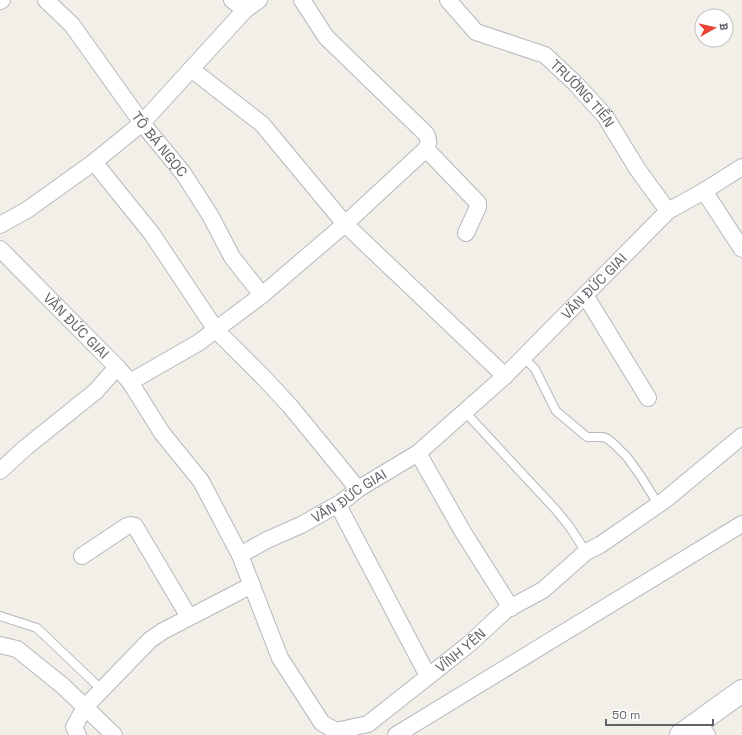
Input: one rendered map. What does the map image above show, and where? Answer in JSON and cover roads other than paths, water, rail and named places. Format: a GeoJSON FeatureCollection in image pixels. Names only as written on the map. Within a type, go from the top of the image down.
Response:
{"type":"FeatureCollection","features":[{"type":"Feature","properties":{"kind":"main road"},"geometry":{"type":"LineString","coordinates":[[681,735],[703,729],[742,691]]}},
{"type":"Feature","properties":{"kind":"street","name":"TÔ BÁ NGỌC"},"geometry":{"type":"LineString","coordinates":[[46,0],[72,25],[142,123],[183,173],[210,215],[232,257],[262,294]]}},
{"type":"Feature","properties":{"kind":"street"},"geometry":{"type":"LineString","coordinates":[[232,0],[245,10]]}},
{"type":"Feature","properties":{"kind":"street"},"geometry":{"type":"LineString","coordinates":[[0,225],[27,210],[94,162],[142,123],[245,10],[259,0]]}},
{"type":"Feature","properties":{"kind":"street"},"geometry":{"type":"LineString","coordinates":[[130,382],[183,353],[216,330],[262,294],[346,224],[426,149],[428,140],[426,134],[326,37],[302,0]]}},
{"type":"Feature","properties":{"kind":"street","name":"TRƯỜNG TIẾN"},"geometry":{"type":"LineString","coordinates":[[448,0],[476,32],[544,56],[575,83],[605,116],[638,170],[668,211]]}},
{"type":"Feature","properties":{"kind":"street"},"geometry":{"type":"LineString","coordinates":[[191,69],[262,124],[346,224],[505,376]]}},
{"type":"Feature","properties":{"kind":"street"},"geometry":{"type":"LineString","coordinates":[[426,149],[477,200],[478,207],[466,233]]}},
{"type":"Feature","properties":{"kind":"street"},"geometry":{"type":"LineString","coordinates":[[94,162],[152,234],[216,330],[290,406],[358,489]]}},
{"type":"Feature","properties":{"kind":"street","name":"VĂN ĐỨC GIAI"},"geometry":{"type":"LineString","coordinates":[[0,249],[130,382],[162,433],[201,481],[240,555],[338,505],[358,489],[418,453],[505,376],[668,211],[704,191],[742,167]]}},
{"type":"Feature","properties":{"kind":"street"},"geometry":{"type":"LineString","coordinates":[[704,191],[742,249]]}},
{"type":"Feature","properties":{"kind":"street"},"geometry":{"type":"LineString","coordinates":[[585,295],[648,398]]}},
{"type":"Feature","properties":{"kind":"street"},"geometry":{"type":"LineString","coordinates":[[0,471],[25,448],[96,391],[117,367]]}},
{"type":"Feature","properties":{"kind":"street","name":"VĨNH YÊN"},"geometry":{"type":"LineString","coordinates":[[240,555],[280,658],[322,723],[336,731],[368,724],[468,645],[506,610],[543,590],[586,552],[600,545],[658,504],[742,436]]}},
{"type":"Feature","properties":{"kind":"street"},"geometry":{"type":"LineString","coordinates":[[418,453],[463,532],[511,608]]}},
{"type":"Feature","properties":{"kind":"street"},"geometry":{"type":"LineString","coordinates":[[338,505],[428,676]]}},
{"type":"Feature","properties":{"kind":"street"},"geometry":{"type":"LineString","coordinates":[[396,735],[742,524]]}},
{"type":"Feature","properties":{"kind":"street"},"geometry":{"type":"LineString","coordinates":[[82,556],[127,526],[135,526],[189,617]]}},
{"type":"Feature","properties":{"kind":"street"},"geometry":{"type":"LineString","coordinates":[[78,735],[74,727],[85,707],[150,640],[162,631],[252,585]]}},
{"type":"Feature","properties":{"kind":"street"},"geometry":{"type":"LineString","coordinates":[[0,645],[17,649],[63,686],[114,735]]}},
{"type":"Feature","properties":{"kind":"lane"},"geometry":{"type":"LineString","coordinates":[[523,357],[535,369],[556,411],[587,436],[603,437],[615,445],[627,457],[658,504]]}},
{"type":"Feature","properties":{"kind":"lane"},"geometry":{"type":"LineString","coordinates":[[466,412],[556,510],[569,526],[586,552]]}},
{"type":"Feature","properties":{"kind":"lane"},"geometry":{"type":"LineString","coordinates":[[0,616],[37,628],[102,690]]}}]}
